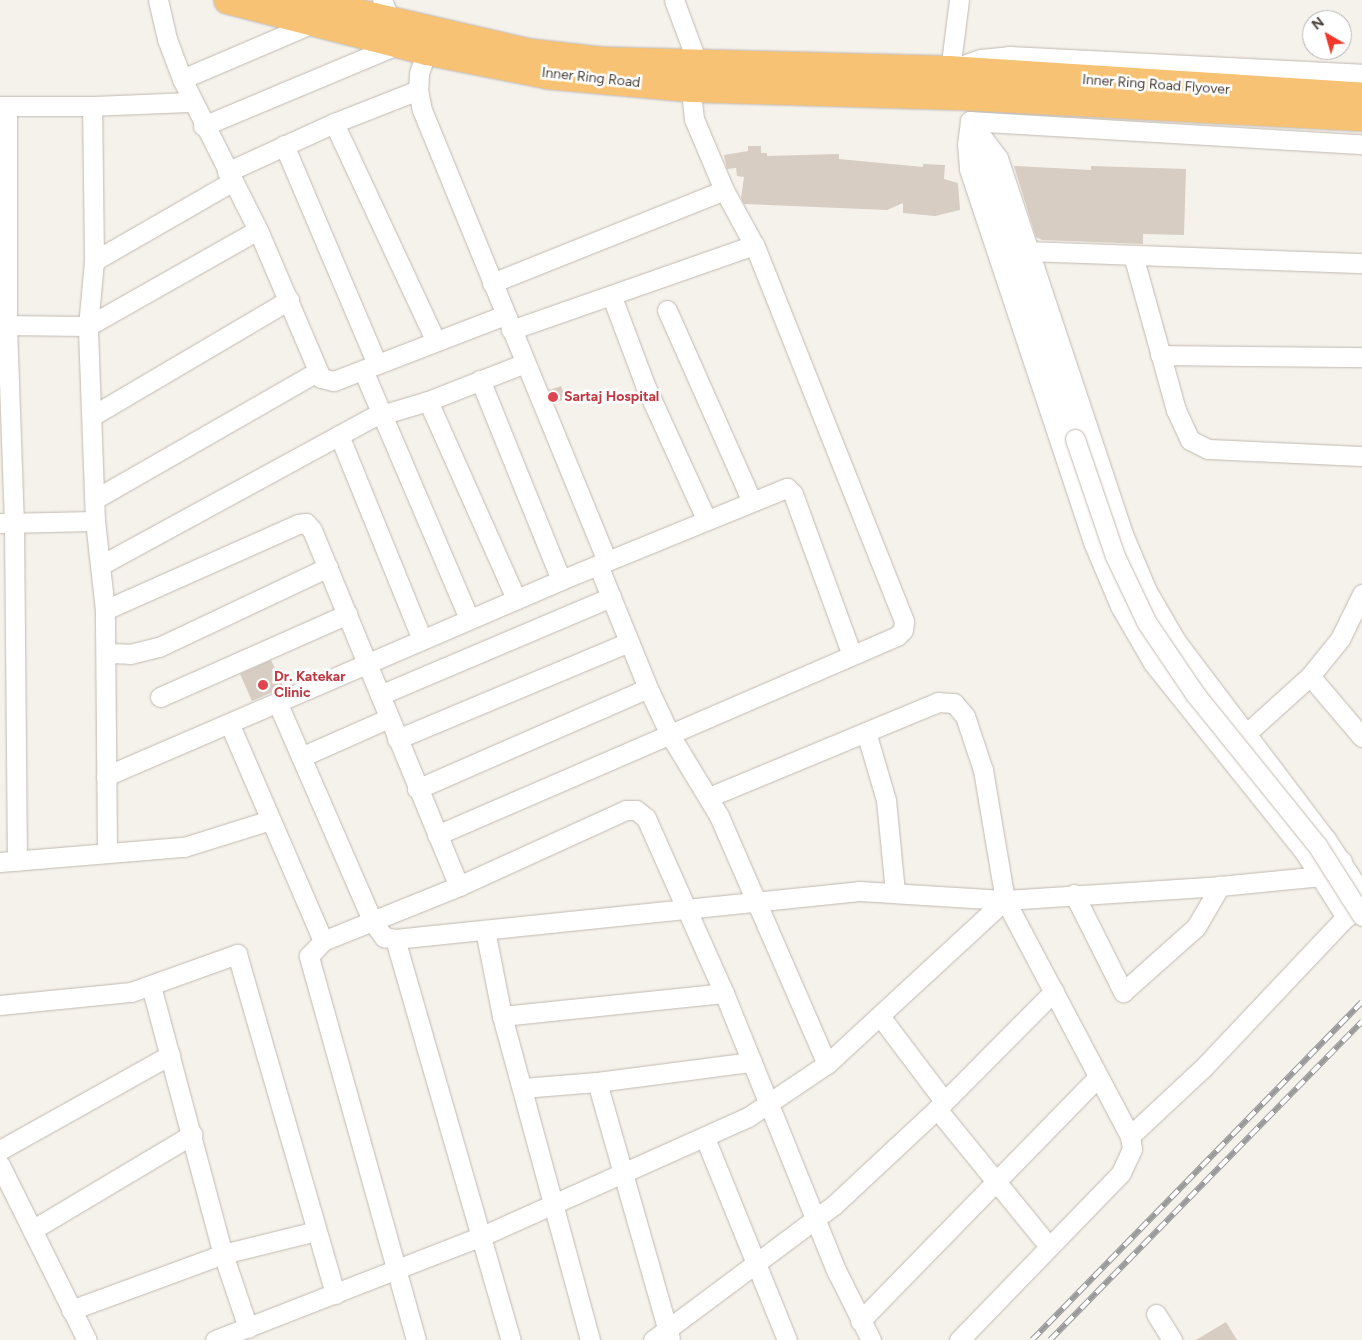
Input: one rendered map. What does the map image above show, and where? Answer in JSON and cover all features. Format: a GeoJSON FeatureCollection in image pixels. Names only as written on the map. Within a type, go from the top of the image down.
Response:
{"type":"FeatureCollection","features":[{"type":"Feature","properties":{"kind":"highway","name":"Inner Ring Road"},"geometry":{"type":"LineString","coordinates":[[228,0],[314,23],[391,21],[427,51],[548,75],[691,88],[962,96]]}},
{"type":"Feature","properties":{"kind":"highway","name":"Inner Ring Road"},"geometry":{"type":"LineString","coordinates":[[300,0],[529,53],[602,61],[950,70]]}},
{"type":"Feature","properties":{"kind":"highway","name":"Inner Ring Road Flyover"},"geometry":{"type":"LineString","coordinates":[[950,70],[991,85],[1362,117]]}},
{"type":"Feature","properties":{"kind":"highway","name":"Inner Ring Road Flyover"},"geometry":{"type":"LineString","coordinates":[[962,96],[991,85],[1362,97]]}},
{"type":"Feature","properties":{"kind":"street"},"geometry":{"type":"LineString","coordinates":[[158,0],[167,39],[182,79],[258,230],[321,378],[334,381],[435,340],[612,297],[754,245]]}},
{"type":"Feature","properties":{"kind":"street"},"geometry":{"type":"LineString","coordinates":[[674,0],[698,62]]}},
{"type":"Feature","properties":{"kind":"street"},"geometry":{"type":"LineString","coordinates":[[959,0],[950,70],[982,59],[1009,56],[1362,74]]}},
{"type":"Feature","properties":{"kind":"street"},"geometry":{"type":"LineString","coordinates":[[204,126],[391,21]]}},
{"type":"Feature","properties":{"kind":"street"},"geometry":{"type":"LineString","coordinates":[[182,79],[314,23]]}},
{"type":"Feature","properties":{"kind":"street"},"geometry":{"type":"LineString","coordinates":[[427,51],[419,73],[418,90],[603,563],[611,597],[648,688],[670,735],[709,797],[758,902],[827,1064]]}},
{"type":"Feature","properties":{"kind":"street"},"geometry":{"type":"LineString","coordinates":[[437,835],[897,636],[903,630],[904,621],[754,245],[724,190],[694,119],[691,88]]}},
{"type":"Feature","properties":{"kind":"street"},"geometry":{"type":"LineString","coordinates":[[94,260],[284,145],[418,90]]}},
{"type":"Feature","properties":{"kind":"street"},"geometry":{"type":"LineString","coordinates":[[962,96],[1115,556],[1151,630],[1195,694],[1317,844],[1354,916]]}},
{"type":"Feature","properties":{"kind":"street"},"geometry":{"type":"LineString","coordinates":[[192,102],[92,106],[4,106],[8,861],[184,847],[270,820]]}},
{"type":"Feature","properties":{"kind":"street"},"geometry":{"type":"LineString","coordinates":[[92,106],[94,260],[88,326],[95,521],[101,565],[107,653],[107,852]]}},
{"type":"Feature","properties":{"kind":"street"},"geometry":{"type":"LineString","coordinates":[[970,121],[1362,144]]}},
{"type":"Feature","properties":{"kind":"street"},"geometry":{"type":"LineString","coordinates":[[970,121],[998,158],[1134,564],[1176,641],[1342,861],[1362,894]]}},
{"type":"Feature","properties":{"kind":"street"},"geometry":{"type":"LineString","coordinates":[[970,121],[966,144],[969,169],[1106,575],[1135,635],[1153,663],[1354,916]]}},
{"type":"Feature","properties":{"kind":"street"},"geometry":{"type":"LineString","coordinates":[[334,123],[435,340]]}},
{"type":"Feature","properties":{"kind":"street"},"geometry":{"type":"LineString","coordinates":[[284,145],[370,367],[382,415],[469,619]]}},
{"type":"Feature","properties":{"kind":"street"},"geometry":{"type":"LineString","coordinates":[[492,283],[724,190]]}},
{"type":"Feature","properties":{"kind":"street"},"geometry":{"type":"LineString","coordinates":[[4,325],[88,326],[258,230]]}},
{"type":"Feature","properties":{"kind":"street"},"geometry":{"type":"LineString","coordinates":[[1030,251],[1362,263]]}},
{"type":"Feature","properties":{"kind":"street"},"geometry":{"type":"LineString","coordinates":[[1133,255],[1182,429],[1198,447],[1362,456]]}},
{"type":"Feature","properties":{"kind":"street"},"geometry":{"type":"LineString","coordinates":[[612,297],[645,384],[706,519]]}},
{"type":"Feature","properties":{"kind":"street"},"geometry":{"type":"LineString","coordinates":[[92,416],[289,300]]}},
{"type":"Feature","properties":{"kind":"street"},"geometry":{"type":"LineString","coordinates":[[666,310],[751,500]]}},
{"type":"Feature","properties":{"kind":"street"},"geometry":{"type":"LineString","coordinates":[[1160,355],[1362,357]]}},
{"type":"Feature","properties":{"kind":"street"},"geometry":{"type":"LineString","coordinates":[[101,565],[339,436],[382,415],[428,401],[525,363]]}},
{"type":"Feature","properties":{"kind":"street"},"geometry":{"type":"LineString","coordinates":[[95,499],[318,372]]}},
{"type":"Feature","properties":{"kind":"street"},"geometry":{"type":"LineString","coordinates":[[480,380],[561,580]]}},
{"type":"Feature","properties":{"kind":"street"},"geometry":{"type":"LineString","coordinates":[[428,401],[516,599]]}},
{"type":"Feature","properties":{"kind":"street"},"geometry":{"type":"LineString","coordinates":[[339,436],[422,639]]}},
{"type":"Feature","properties":{"kind":"street"},"geometry":{"type":"LineString","coordinates":[[106,776],[368,666],[422,639],[779,488],[787,488],[793,494],[852,655]]}},
{"type":"Feature","properties":{"kind":"street"},"geometry":{"type":"LineString","coordinates":[[7,523],[95,521]]}},
{"type":"Feature","properties":{"kind":"street"},"geometry":{"type":"LineString","coordinates":[[105,610],[298,524],[306,523],[312,530],[328,567],[417,789],[459,886]]}},
{"type":"Feature","properties":{"kind":"street"},"geometry":{"type":"LineString","coordinates":[[107,653],[130,654],[159,647],[328,567]]}},
{"type":"Feature","properties":{"kind":"street"},"geometry":{"type":"LineString","coordinates":[[1224,753],[1310,676],[1340,639],[1362,594]]}},
{"type":"Feature","properties":{"kind":"street"},"geometry":{"type":"LineString","coordinates":[[380,695],[611,597]]}},
{"type":"Feature","properties":{"kind":"street"},"geometry":{"type":"LineString","coordinates":[[160,698],[347,614]]}},
{"type":"Feature","properties":{"kind":"street"},"geometry":{"type":"LineString","coordinates":[[397,739],[629,642]]}},
{"type":"Feature","properties":{"kind":"street"},"geometry":{"type":"LineString","coordinates":[[1310,676],[1362,737]]}},
{"type":"Feature","properties":{"kind":"street"},"geometry":{"type":"LineString","coordinates":[[417,789],[648,688]]}},
{"type":"Feature","properties":{"kind":"street"},"geometry":{"type":"LineString","coordinates":[[709,797],[938,702],[954,703],[965,716],[982,770],[1005,900],[1130,1136],[1129,1160],[1121,1172],[1048,1245],[959,1340]]}},
{"type":"Feature","properties":{"kind":"street"},"geometry":{"type":"LineString","coordinates":[[278,704],[373,922],[384,936],[395,939],[689,911],[851,892],[896,892],[1005,900],[1074,894],[1220,886],[1322,876],[1342,861]]}},
{"type":"Feature","properties":{"kind":"street"},"geometry":{"type":"LineString","coordinates":[[301,757],[389,718]]}},
{"type":"Feature","properties":{"kind":"street"},"geometry":{"type":"LineString","coordinates":[[230,725],[323,941]]}},
{"type":"Feature","properties":{"kind":"street"},"geometry":{"type":"LineString","coordinates":[[866,732],[886,800],[896,892]]}},
{"type":"Feature","properties":{"kind":"street"},"geometry":{"type":"LineString","coordinates":[[416,1340],[395,1272],[310,966],[309,956],[323,941],[459,886],[626,810],[636,810],[646,818],[689,911],[816,1220],[870,1340]]}},
{"type":"Feature","properties":{"kind":"street"},"geometry":{"type":"LineString","coordinates":[[1074,894],[1123,992],[1196,927],[1220,886]]}},
{"type":"Feature","properties":{"kind":"street"},"geometry":{"type":"LineString","coordinates":[[215,1340],[395,1272],[553,1206],[706,1138],[769,1104],[827,1064],[1005,900]]}},
{"type":"Feature","properties":{"kind":"street"},"geometry":{"type":"LineString","coordinates":[[1130,1136],[1202,1068],[1362,907]]}},
{"type":"Feature","properties":{"kind":"street"},"geometry":{"type":"LineString","coordinates":[[484,930],[502,1016],[590,1340]]}},
{"type":"Feature","properties":{"kind":"street"},"geometry":{"type":"LineString","coordinates":[[395,939],[511,1340]]}},
{"type":"Feature","properties":{"kind":"street"},"geometry":{"type":"LineString","coordinates":[[0,1005],[131,992],[237,954],[335,1294]]}},
{"type":"Feature","properties":{"kind":"street"},"geometry":{"type":"LineString","coordinates":[[150,986],[193,1134],[223,1254],[248,1328]]}},
{"type":"Feature","properties":{"kind":"street"},"geometry":{"type":"LineString","coordinates":[[597,1082],[624,1175],[664,1336],[753,1263],[816,1220],[941,1105],[1054,991]]}},
{"type":"Feature","properties":{"kind":"street"},"geometry":{"type":"LineString","coordinates":[[502,1016],[724,993]]}},
{"type":"Feature","properties":{"kind":"street"},"geometry":{"type":"LineString","coordinates":[[880,1016],[994,1180],[1048,1245]]}},
{"type":"Feature","properties":{"kind":"street"},"geometry":{"type":"LineString","coordinates":[[0,1150],[170,1055]]}},
{"type":"Feature","properties":{"kind":"street"},"geometry":{"type":"LineString","coordinates":[[522,1088],[597,1082],[752,1062]]}},
{"type":"Feature","properties":{"kind":"street"},"geometry":{"type":"LineString","coordinates":[[860,1321],[994,1180],[1098,1076]]}},
{"type":"Feature","properties":{"kind":"street"},"geometry":{"type":"LineString","coordinates":[[32,1230],[193,1134]]}},
{"type":"Feature","properties":{"kind":"street"},"geometry":{"type":"LineString","coordinates":[[706,1138],[780,1337]]}},
{"type":"Feature","properties":{"kind":"street"},"geometry":{"type":"LineString","coordinates":[[0,1165],[87,1340]]}},
{"type":"Feature","properties":{"kind":"street"},"geometry":{"type":"LineString","coordinates":[[71,1310],[223,1254],[316,1231]]}},
{"type":"Feature","properties":{"kind":"street"},"geometry":{"type":"LineString","coordinates":[[1156,1314],[1172,1340]]}},
{"type":"Feature","properties":{"kind":"building"},"geometry":{"type":"Polygon","coordinates":[[[748,146],[761,146],[761,153],[767,153],[767,156],[839,154],[839,159],[923,167],[923,164],[945,165],[944,179],[958,183],[960,210],[935,216],[903,213],[903,203],[887,210],[744,204],[741,198],[744,177],[737,176],[736,168],[727,169],[724,155],[748,151],[748,146]]]}},
{"type":"Feature","properties":{"kind":"building"},"geometry":{"type":"Polygon","coordinates":[[[1014,166],[1091,170],[1091,166],[1186,169],[1184,235],[1143,234],[1143,244],[1042,240],[1036,237],[1014,166]]]}},
{"type":"Feature","properties":{"kind":"building"},"geometry":{"type":"Polygon","coordinates":[[[561,386],[566,399],[554,403],[549,390],[561,386]]]}},
{"type":"Feature","properties":{"kind":"building"},"geometry":{"type":"Polygon","coordinates":[[[271,660],[284,687],[252,701],[240,674],[271,660]]]}},
{"type":"Feature","properties":{"kind":"building"},"geometry":{"type":"Polygon","coordinates":[[[1226,1322],[1237,1340],[1196,1340],[1226,1322]]]}},
{"type":"Feature","properties":{"kind":"railway"},"geometry":{"type":"LineString","coordinates":[[1032,1340],[1362,1002]]}},
{"type":"Feature","properties":{"kind":"railway"},"geometry":{"type":"LineString","coordinates":[[1050,1340],[1362,1021]]}},
{"type":"Feature","properties":{"kind":"place","name":"Sartaj Hospital"},"geometry":{"type":"Point","coordinates":[553,397]}},
{"type":"Feature","properties":{"kind":"place","name":"Dr. Katekar Clinic"},"geometry":{"type":"Point","coordinates":[263,685]}}]}
